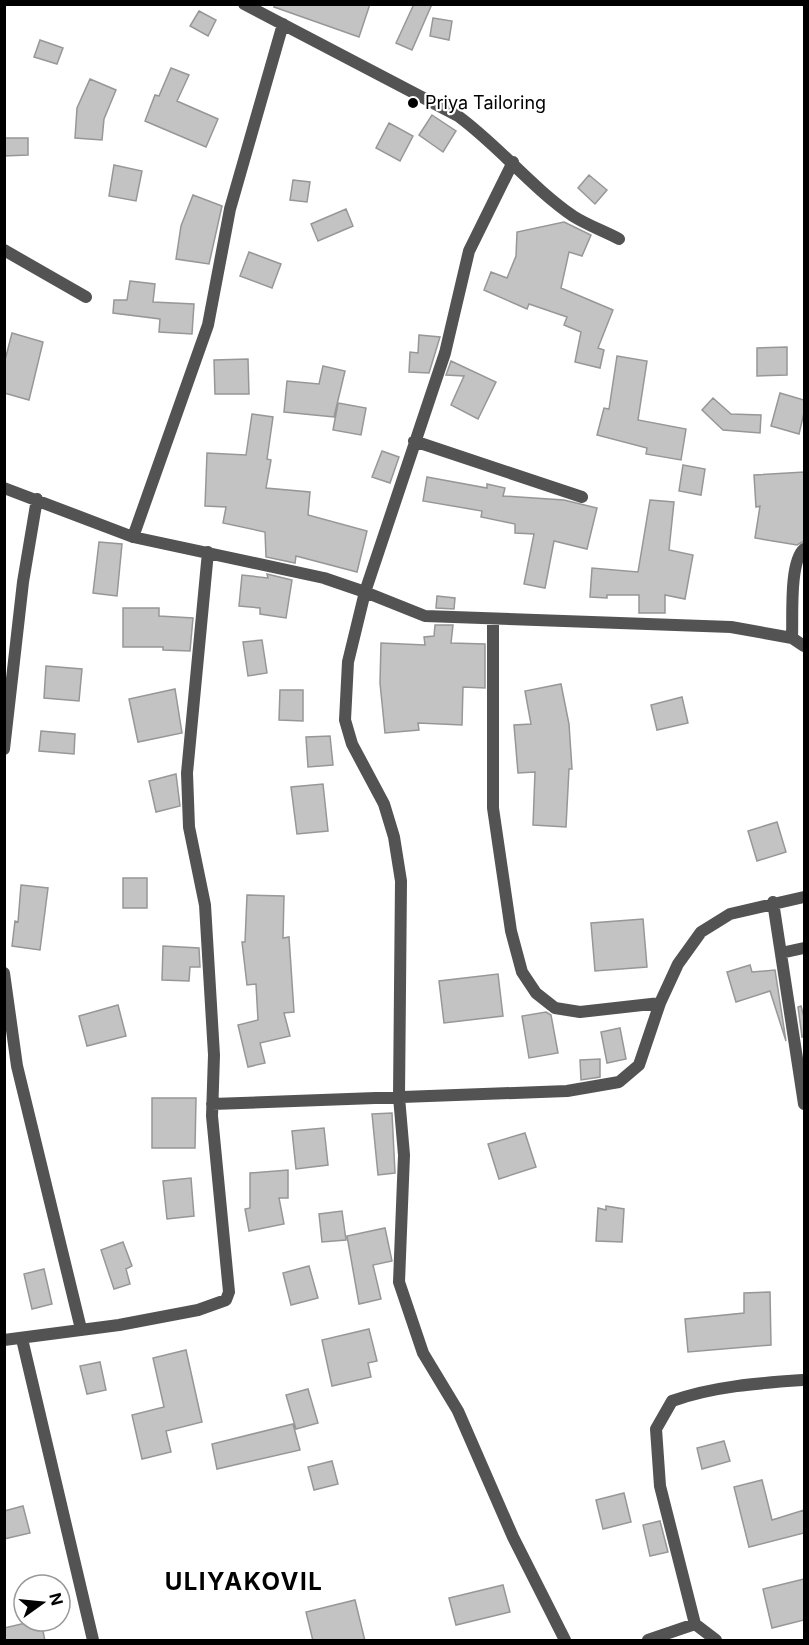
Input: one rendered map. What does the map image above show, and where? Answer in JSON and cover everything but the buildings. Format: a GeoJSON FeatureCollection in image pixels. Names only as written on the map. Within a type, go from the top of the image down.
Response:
{"type":"FeatureCollection","features":[{"type":"Feature","properties":{"kind":"street"},"geometry":{"type":"LineString","coordinates":[[244,4],[458,116],[487,138],[532,182],[574,217],[619,239]]}},
{"type":"Feature","properties":{"kind":"street"},"geometry":{"type":"LineString","coordinates":[[134,537],[208,325],[230,209],[283,24]]}},
{"type":"Feature","properties":{"kind":"street"},"geometry":{"type":"LineString","coordinates":[[513,162],[469,251],[445,353],[365,592],[348,662],[345,720],[352,744],[384,804],[394,837],[401,881],[399,1097],[404,1165],[399,1282],[423,1353],[458,1411],[513,1537],[565,1641]]}},
{"type":"Feature","properties":{"kind":"street"},"geometry":{"type":"LineString","coordinates":[[4,250],[86,297]]}},
{"type":"Feature","properties":{"kind":"street"},"geometry":{"type":"LineString","coordinates":[[414,441],[582,497]]}},
{"type":"Feature","properties":{"kind":"street"},"geometry":{"type":"LineString","coordinates":[[4,488],[134,537],[324,578],[425,616],[731,627],[792,638],[804,646]]}},
{"type":"Feature","properties":{"kind":"street"},"geometry":{"type":"LineString","coordinates":[[4,749],[23,582],[37,499]]}},
{"type":"Feature","properties":{"kind":"street"},"geometry":{"type":"LineString","coordinates":[[792,638],[796,567],[800,553],[804,549]]}},
{"type":"Feature","properties":{"kind":"street"},"geometry":{"type":"LineString","coordinates":[[4,1340],[198,1310],[226,1300],[229,1278],[215,1162],[212,1104],[214,1055],[205,905],[189,827],[187,773],[190,713],[208,552]]}},
{"type":"Feature","properties":{"kind":"street"},"geometry":{"type":"LineString","coordinates":[[492,619],[493,808],[512,931],[522,972],[528,983],[545,1002],[567,1011],[580,1012],[660,1003]]}},
{"type":"Feature","properties":{"kind":"street"},"geometry":{"type":"LineString","coordinates":[[212,1104],[567,1091],[619,1082],[639,1065],[660,1003],[678,964],[701,932],[730,914],[773,902],[804,897]]}},
{"type":"Feature","properties":{"kind":"street"},"geometry":{"type":"LineString","coordinates":[[773,902],[804,1104]]}},
{"type":"Feature","properties":{"kind":"street"},"geometry":{"type":"LineString","coordinates":[[781,953],[804,948]]}},
{"type":"Feature","properties":{"kind":"street"},"geometry":{"type":"LineString","coordinates":[[4,973],[17,1066],[81,1329]]}},
{"type":"Feature","properties":{"kind":"street"},"geometry":{"type":"LineString","coordinates":[[22,1338],[93,1641]]}},
{"type":"Feature","properties":{"kind":"street"},"geometry":{"type":"LineString","coordinates":[[716,1641],[695,1624],[660,1486],[656,1429],[672,1401],[696,1393],[804,1380]]}},
{"type":"Feature","properties":{"kind":"street"},"geometry":{"type":"LineString","coordinates":[[648,1641],[695,1624]]}},
{"type":"Feature","properties":{"kind":"place","name":"Priya Tailoring"},"geometry":{"type":"Point","coordinates":[413,103]}},
{"type":"Feature","properties":{"kind":"district","name":"ULIYAKOVIL"},"geometry":{"type":"Point","coordinates":[244,1582]}}]}
